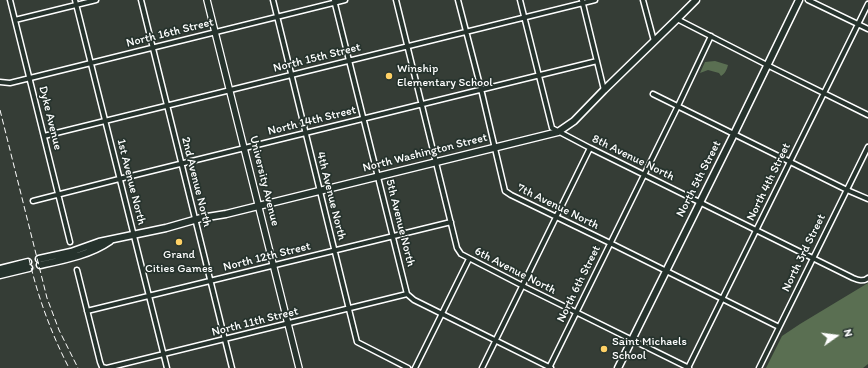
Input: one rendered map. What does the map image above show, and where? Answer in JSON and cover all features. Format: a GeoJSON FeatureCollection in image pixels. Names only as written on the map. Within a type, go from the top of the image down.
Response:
{"type":"FeatureCollection","features":[{"type":"Feature","properties":{"kind":"main road","name":"North Washington Street"},"geometry":{"type":"LineString","coordinates":[[39,262],[99,242],[111,241],[195,220],[226,214],[558,132],[574,120],[696,0]]}},
{"type":"Feature","properties":{"kind":"main road","name":"North 5th Street"},"geometry":{"type":"LineString","coordinates":[[618,368],[799,0]]}},
{"type":"Feature","properties":{"kind":"main road"},"geometry":{"type":"LineString","coordinates":[[0,269],[28,265],[0,275]]}},
{"type":"Feature","properties":{"kind":"street","name":"Dyke Avenue"},"geometry":{"type":"LineString","coordinates":[[10,0],[70,242]]}},
{"type":"Feature","properties":{"kind":"street"},"geometry":{"type":"LineString","coordinates":[[15,20],[76,2],[96,0]]}},
{"type":"Feature","properties":{"kind":"street","name":"2nd Avenue North"},"geometry":{"type":"LineString","coordinates":[[140,0],[232,368]]}},
{"type":"Feature","properties":{"kind":"street","name":"University Avenue"},"geometry":{"type":"LineString","coordinates":[[207,0],[299,368]]}},
{"type":"Feature","properties":{"kind":"street","name":"4th Avenue North"},"geometry":{"type":"LineString","coordinates":[[273,0],[357,342],[408,368]]}},
{"type":"Feature","properties":{"kind":"street","name":"North 16th Street"},"geometry":{"type":"LineString","coordinates":[[0,82],[10,83],[277,17],[334,1],[345,0]]}},
{"type":"Feature","properties":{"kind":"street","name":"6th Avenue North"},"geometry":{"type":"LineString","coordinates":[[396,0],[459,252],[469,259],[689,368]]}},
{"type":"Feature","properties":{"kind":"street","name":"7th Avenue North"},"geometry":{"type":"LineString","coordinates":[[458,0],[505,191],[779,327]]}},
{"type":"Feature","properties":{"kind":"street"},"geometry":{"type":"LineString","coordinates":[[520,0],[552,128],[558,132]]}},
{"type":"Feature","properties":{"kind":"street","name":"North 15th Street"},"geometry":{"type":"LineString","coordinates":[[44,136],[595,0]]}},
{"type":"Feature","properties":{"kind":"street"},"geometry":{"type":"LineString","coordinates":[[643,0],[654,42]]}},
{"type":"Feature","properties":{"kind":"street"},"geometry":{"type":"LineString","coordinates":[[808,0],[868,29]]}},
{"type":"Feature","properties":{"kind":"street","name":"5th Avenue North"},"geometry":{"type":"LineString","coordinates":[[334,1],[407,294]]}},
{"type":"Feature","properties":{"kind":"street","name":"1st Avenue North"},"geometry":{"type":"LineString","coordinates":[[76,2],[166,368]]}},
{"type":"Feature","properties":{"kind":"street"},"geometry":{"type":"LineString","coordinates":[[582,2],[604,90]]}},
{"type":"Feature","properties":{"kind":"street","name":"North 4th Street"},"geometry":{"type":"LineString","coordinates":[[689,368],[868,4]]}},
{"type":"Feature","properties":{"kind":"street"},"geometry":{"type":"LineString","coordinates":[[677,19],[868,115]]}},
{"type":"Feature","properties":{"kind":"street","name":"North 6th Street"},"geometry":{"type":"LineString","coordinates":[[550,368],[711,36]]}},
{"type":"Feature","properties":{"kind":"street","name":"North 14th Street"},"geometry":{"type":"LineString","coordinates":[[32,201],[597,61]]}},
{"type":"Feature","properties":{"kind":"street"},"geometry":{"type":"LineString","coordinates":[[653,94],[846,190],[868,199]]}},
{"type":"Feature","properties":{"kind":"street","name":"8th Avenue North"},"geometry":{"type":"LineString","coordinates":[[558,132],[860,281],[868,278]]}},
{"type":"Feature","properties":{"kind":"street","name":"North 3rd Street"},"geometry":{"type":"LineString","coordinates":[[759,368],[868,146]]}},
{"type":"Feature","properties":{"kind":"street"},"geometry":{"type":"LineString","coordinates":[[482,368],[590,148]]}},
{"type":"Feature","properties":{"kind":"street","name":"North 12th Street"},"geometry":{"type":"LineString","coordinates":[[87,311],[451,222]]}},
{"type":"Feature","properties":{"kind":"street"},"geometry":{"type":"LineString","coordinates":[[415,368],[469,259]]}},
{"type":"Feature","properties":{"kind":"street"},"geometry":{"type":"LineString","coordinates":[[77,270],[100,362],[105,368]]}},
{"type":"Feature","properties":{"kind":"street"},"geometry":{"type":"LineString","coordinates":[[407,294],[414,300],[550,368]]}},
{"type":"Feature","properties":{"kind":"street","name":"North 11th Street"},"geometry":{"type":"LineString","coordinates":[[105,368],[407,294]]}},
{"type":"Feature","properties":{"kind":"green space"},"geometry":{"type":"Polygon","coordinates":[[[715,61],[728,65],[726,71],[721,76],[719,73],[708,70],[700,73],[705,62],[715,61]]]}},
{"type":"Feature","properties":{"kind":"green space"},"geometry":{"type":"Polygon","coordinates":[[[868,283],[868,364],[863,368],[766,368],[782,336],[868,283]]]}},
{"type":"Feature","properties":{"kind":"tunnel"},"geometry":{"type":"LineString","coordinates":[[29,268],[40,265]]}},
{"type":"Feature","properties":{"kind":"railway"},"geometry":{"type":"LineString","coordinates":[[0,110],[47,298],[59,330],[78,368]]}},
{"type":"Feature","properties":{"kind":"railway"},"geometry":{"type":"LineString","coordinates":[[29,259],[46,315],[56,342],[69,368]]}},
{"type":"Feature","properties":{"kind":"place","name":"Winship Elementary School"},"geometry":{"type":"Point","coordinates":[389,76]}},
{"type":"Feature","properties":{"kind":"place","name":"Grand Cities Games"},"geometry":{"type":"Point","coordinates":[179,242]}},
{"type":"Feature","properties":{"kind":"place","name":"Saint Michaels School"},"geometry":{"type":"Point","coordinates":[604,349]}}]}
